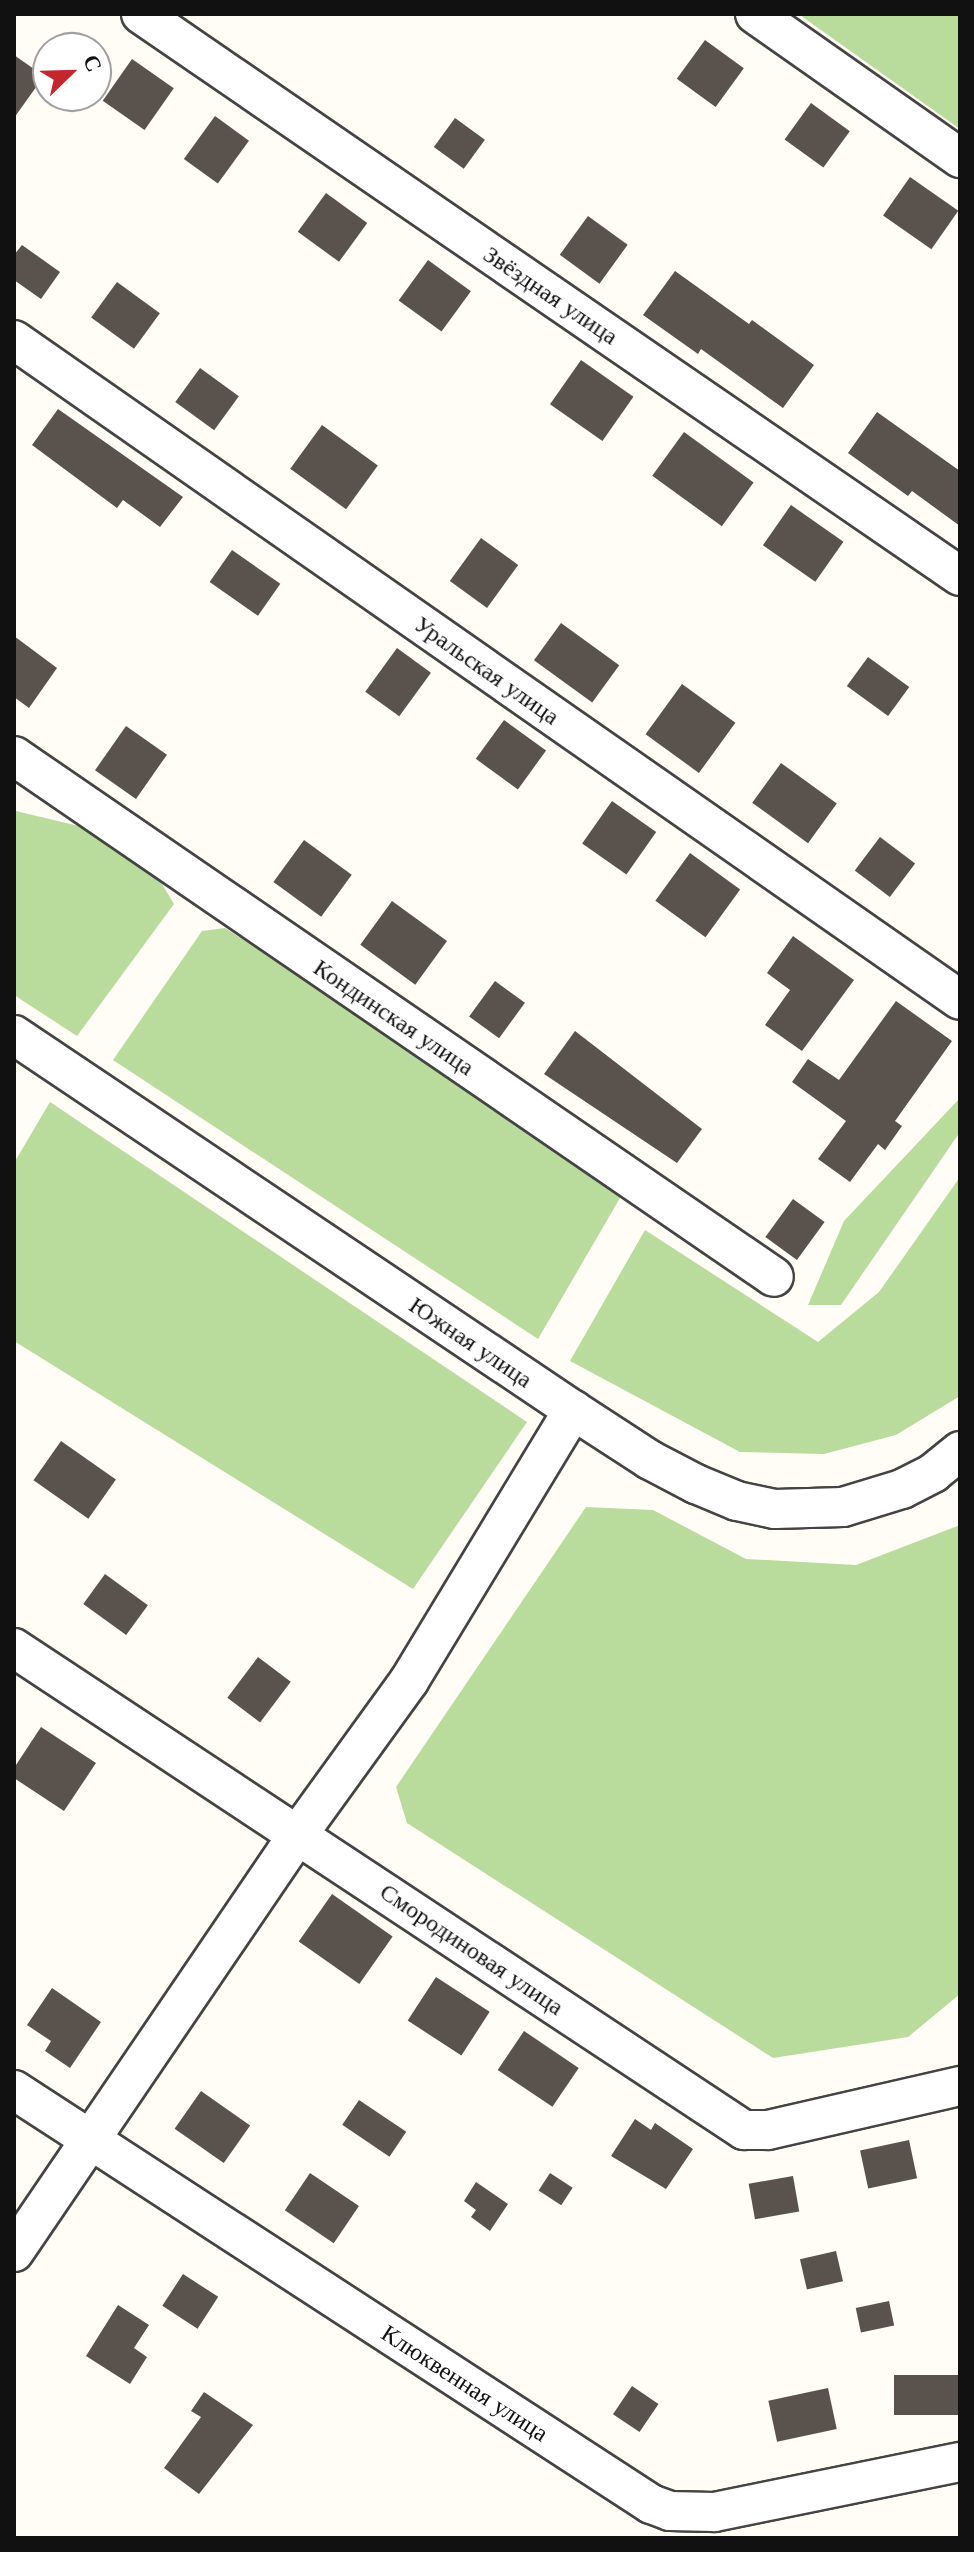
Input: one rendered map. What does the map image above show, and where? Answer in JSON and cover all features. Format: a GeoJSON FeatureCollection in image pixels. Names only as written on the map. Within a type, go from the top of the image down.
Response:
{"type":"FeatureCollection","features":[{"type":"Feature","properties":{"kind":"street","name":"Звёздная улица"},"geometry":{"type":"LineString","coordinates":[[141,14],[960,576]]}},
{"type":"Feature","properties":{"kind":"street"},"geometry":{"type":"LineString","coordinates":[[755,14],[960,158]]}},
{"type":"Feature","properties":{"kind":"street","name":"Уральская улица"},"geometry":{"type":"LineString","coordinates":[[14,340],[960,1000]]}},
{"type":"Feature","properties":{"kind":"street","name":"Кондинская улица"},"geometry":{"type":"LineString","coordinates":[[14,756],[774,1277]]}},
{"type":"Feature","properties":{"kind":"street","name":"Южная улица"},"geometry":{"type":"LineString","coordinates":[[17,1044],[573,1410],[696,1484],[737,1501],[775,1509],[811,1511],[871,1501],[933,1473],[960,1451]]}},
{"type":"Feature","properties":{"kind":"street"},"geometry":{"type":"LineString","coordinates":[[14,2252],[299,1833],[409,1681],[573,1410]]}},
{"type":"Feature","properties":{"kind":"street","name":"Смородиновая улица"},"geometry":{"type":"LineString","coordinates":[[14,1648],[299,1833],[744,2130],[768,2130],[960,2086]]}},
{"type":"Feature","properties":{"kind":"street","name":"Клюквенная улица"},"geometry":{"type":"LineString","coordinates":[[14,2090],[651,2504],[670,2511],[714,2512],[960,2462]]}},
{"type":"Feature","properties":{"kind":"green space"},"geometry":{"type":"Polygon","coordinates":[[[800,14],[960,14],[960,129],[804,18],[800,14]]]}},
{"type":"Feature","properties":{"kind":"green space"},"geometry":{"type":"Polygon","coordinates":[[[16,811],[91,829],[159,879],[174,904],[77,1036],[14,995],[16,811]]]}},
{"type":"Feature","properties":{"kind":"green space"},"geometry":{"type":"Polygon","coordinates":[[[225,928],[511,1111],[620,1198],[538,1339],[113,1060],[202,931],[225,928]]]}},
{"type":"Feature","properties":{"kind":"green space"},"geometry":{"type":"Polygon","coordinates":[[[960,1098],[960,1132],[841,1305],[808,1305],[844,1221],[960,1098]]]}},
{"type":"Feature","properties":{"kind":"green space"},"geometry":{"type":"Polygon","coordinates":[[[50,1102],[527,1422],[413,1589],[14,1341],[14,1163],[50,1102]]]}},
{"type":"Feature","properties":{"kind":"green space"},"geometry":{"type":"Polygon","coordinates":[[[960,1177],[960,1396],[896,1435],[824,1454],[740,1452],[570,1361],[645,1230],[818,1342],[879,1292],[960,1177]]]}},
{"type":"Feature","properties":{"kind":"green space"},"geometry":{"type":"Polygon","coordinates":[[[586,1507],[653,1510],[746,1559],[856,1565],[960,1525],[960,1994],[908,2037],[773,2058],[407,1823],[396,1787],[586,1507]]]}},
{"type":"Feature","properties":{"kind":"building"},"geometry":{"type":"Polygon","coordinates":[[[705,40],[744,68],[716,107],[677,79],[705,40]]]}},
{"type":"Feature","properties":{"kind":"building"},"geometry":{"type":"Polygon","coordinates":[[[14,55],[32,68],[32,93],[14,118],[14,55]]]}},
{"type":"Feature","properties":{"kind":"building"},"geometry":{"type":"Polygon","coordinates":[[[132,59],[174,88],[145,130],[112,107],[112,88],[132,59]]]}},
{"type":"Feature","properties":{"kind":"building"},"geometry":{"type":"Polygon","coordinates":[[[811,103],[850,131],[823,168],[785,139],[811,103]]]}},
{"type":"Feature","properties":{"kind":"building"},"geometry":{"type":"Polygon","coordinates":[[[215,116],[249,141],[218,184],[184,159],[215,116]]]}},
{"type":"Feature","properties":{"kind":"building"},"geometry":{"type":"Polygon","coordinates":[[[455,118],[485,140],[464,169],[434,147],[455,118]]]}},
{"type":"Feature","properties":{"kind":"building"},"geometry":{"type":"Polygon","coordinates":[[[910,177],[958,211],[931,249],[883,216],[910,177]]]}},
{"type":"Feature","properties":{"kind":"building"},"geometry":{"type":"Polygon","coordinates":[[[326,193],[367,223],[339,262],[298,232],[326,193]]]}},
{"type":"Feature","properties":{"kind":"building"},"geometry":{"type":"Polygon","coordinates":[[[588,216],[628,245],[599,284],[560,255],[588,216]]]}},
{"type":"Feature","properties":{"kind":"building"},"geometry":{"type":"Polygon","coordinates":[[[22,245],[60,272],[41,299],[14,280],[14,255],[22,245]]]}},
{"type":"Feature","properties":{"kind":"building"},"geometry":{"type":"Polygon","coordinates":[[[428,260],[471,291],[441,332],[399,300],[428,260]]]}},
{"type":"Feature","properties":{"kind":"building"},"geometry":{"type":"Polygon","coordinates":[[[675,271],[749,324],[752,320],[814,365],[783,408],[701,349],[698,354],[643,315],[675,271]]]}},
{"type":"Feature","properties":{"kind":"building"},"geometry":{"type":"Polygon","coordinates":[[[117,282],[160,313],[134,349],[91,318],[117,282]]]}},
{"type":"Feature","properties":{"kind":"building"},"geometry":{"type":"Polygon","coordinates":[[[581,360],[633,397],[602,441],[550,404],[581,360]]]}},
{"type":"Feature","properties":{"kind":"building"},"geometry":{"type":"Polygon","coordinates":[[[200,368],[239,396],[214,430],[175,402],[200,368]]]}},
{"type":"Feature","properties":{"kind":"building"},"geometry":{"type":"Polygon","coordinates":[[[58,409],[183,497],[160,527],[123,500],[117,508],[32,445],[58,409]]]}},
{"type":"Feature","properties":{"kind":"building"},"geometry":{"type":"Polygon","coordinates":[[[877,412],[960,471],[960,526],[912,491],[908,496],[848,453],[877,412]]]}},
{"type":"Feature","properties":{"kind":"building"},"geometry":{"type":"Polygon","coordinates":[[[322,425],[378,466],[346,509],[290,469],[322,425]]]}},
{"type":"Feature","properties":{"kind":"building"},"geometry":{"type":"Polygon","coordinates":[[[684,432],[754,483],[722,526],[652,476],[684,432]]]}},
{"type":"Feature","properties":{"kind":"building"},"geometry":{"type":"Polygon","coordinates":[[[791,505],[843,542],[815,582],[763,545],[791,505]]]}},
{"type":"Feature","properties":{"kind":"building"},"geometry":{"type":"Polygon","coordinates":[[[481,538],[518,565],[487,608],[450,581],[481,538]]]}},
{"type":"Feature","properties":{"kind":"building"},"geometry":{"type":"Polygon","coordinates":[[[232,550],[280,584],[258,616],[210,582],[232,550]]]}},
{"type":"Feature","properties":{"kind":"building"},"geometry":{"type":"Polygon","coordinates":[[[561,623],[619,665],[592,703],[534,660],[561,623]]]}},
{"type":"Feature","properties":{"kind":"building"},"geometry":{"type":"Polygon","coordinates":[[[14,636],[57,668],[29,708],[14,697],[14,636]]]}},
{"type":"Feature","properties":{"kind":"building"},"geometry":{"type":"Polygon","coordinates":[[[397,648],[431,673],[399,716],[365,692],[397,648]]]}},
{"type":"Feature","properties":{"kind":"building"},"geometry":{"type":"Polygon","coordinates":[[[868,657],[909,687],[888,716],[847,686],[868,657]]]}},
{"type":"Feature","properties":{"kind":"building"},"geometry":{"type":"Polygon","coordinates":[[[682,684],[735,723],[699,773],[646,734],[682,684]]]}},
{"type":"Feature","properties":{"kind":"building"},"geometry":{"type":"Polygon","coordinates":[[[504,720],[546,751],[518,789],[476,759],[504,720]]]}},
{"type":"Feature","properties":{"kind":"building"},"geometry":{"type":"Polygon","coordinates":[[[126,726],[167,755],[136,799],[95,770],[126,726]]]}},
{"type":"Feature","properties":{"kind":"building"},"geometry":{"type":"Polygon","coordinates":[[[781,763],[837,804],[808,843],[752,803],[781,763]]]}},
{"type":"Feature","properties":{"kind":"building"},"geometry":{"type":"Polygon","coordinates":[[[612,801],[656,832],[626,875],[582,844],[612,801]]]}},
{"type":"Feature","properties":{"kind":"building"},"geometry":{"type":"Polygon","coordinates":[[[880,837],[915,863],[890,897],[855,871],[880,837]]]}},
{"type":"Feature","properties":{"kind":"building"},"geometry":{"type":"Polygon","coordinates":[[[304,840],[352,875],[321,917],[273,882],[304,840]]]}},
{"type":"Feature","properties":{"kind":"building"},"geometry":{"type":"Polygon","coordinates":[[[690,853],[740,889],[705,937],[655,901],[690,853]]]}},
{"type":"Feature","properties":{"kind":"building"},"geometry":{"type":"Polygon","coordinates":[[[392,901],[447,941],[415,985],[360,945],[392,901]]]}},
{"type":"Feature","properties":{"kind":"building"},"geometry":{"type":"Polygon","coordinates":[[[793,936],[854,980],[802,1051],[765,1025],[790,990],[767,973],[793,936]]]}},
{"type":"Feature","properties":{"kind":"building"},"geometry":{"type":"Polygon","coordinates":[[[495,981],[525,1003],[499,1038],[469,1017],[495,981]]]}},
{"type":"Feature","properties":{"kind":"building"},"geometry":{"type":"Polygon","coordinates":[[[896,1001],[952,1041],[895,1121],[902,1126],[885,1150],[878,1144],[850,1182],[818,1159],[846,1121],[792,1082],[808,1059],[839,1080],[896,1001]]]}},
{"type":"Feature","properties":{"kind":"building"},"geometry":{"type":"Polygon","coordinates":[[[575,1031],[702,1129],[677,1163],[544,1074],[575,1031]]]}},
{"type":"Feature","properties":{"kind":"building"},"geometry":{"type":"Polygon","coordinates":[[[793,1199],[825,1222],[797,1260],[765,1237],[793,1199]]]}},
{"type":"Feature","properties":{"kind":"building"},"geometry":{"type":"Polygon","coordinates":[[[61,1441],[116,1479],[88,1519],[33,1480],[61,1441]]]}},
{"type":"Feature","properties":{"kind":"building"},"geometry":{"type":"Polygon","coordinates":[[[105,1574],[148,1605],[126,1635],[83,1604],[105,1574]]]}},
{"type":"Feature","properties":{"kind":"building"},"geometry":{"type":"Polygon","coordinates":[[[258,1657],[291,1682],[260,1722],[227,1698],[258,1657]]]}},
{"type":"Feature","properties":{"kind":"building"},"geometry":{"type":"Polygon","coordinates":[[[41,1727],[96,1763],[64,1811],[14,1778],[14,1768],[41,1727]]]}},
{"type":"Feature","properties":{"kind":"building"},"geometry":{"type":"Polygon","coordinates":[[[332,1894],[393,1936],[359,1984],[299,1942],[332,1894]]]}},
{"type":"Feature","properties":{"kind":"building"},"geometry":{"type":"Polygon","coordinates":[[[436,1977],[490,2012],[461,2055],[408,2021],[436,1977]]]}},
{"type":"Feature","properties":{"kind":"building"},"geometry":{"type":"Polygon","coordinates":[[[52,1988],[101,2022],[70,2068],[45,2051],[51,2041],[27,2025],[52,1988]]]}},
{"type":"Feature","properties":{"kind":"building"},"geometry":{"type":"Polygon","coordinates":[[[524,2031],[579,2068],[552,2107],[498,2070],[524,2031]]]}},
{"type":"Feature","properties":{"kind":"building"},"geometry":{"type":"Polygon","coordinates":[[[201,2091],[250,2125],[224,2163],[175,2129],[201,2091]]]}},
{"type":"Feature","properties":{"kind":"building"},"geometry":{"type":"Polygon","coordinates":[[[359,2100],[406,2132],[389,2157],[342,2125],[359,2100]]]}},
{"type":"Feature","properties":{"kind":"building"},"geometry":{"type":"Polygon","coordinates":[[[635,2119],[651,2130],[655,2123],[693,2149],[666,2189],[611,2156],[635,2119]]]}},
{"type":"Feature","properties":{"kind":"building"},"geometry":{"type":"Polygon","coordinates":[[[909,2140],[917,2178],[868,2189],[860,2150],[909,2140]]]}},
{"type":"Feature","properties":{"kind":"building"},"geometry":{"type":"Polygon","coordinates":[[[310,2173],[359,2206],[334,2243],[285,2210],[310,2173]]]}},
{"type":"Feature","properties":{"kind":"building"},"geometry":{"type":"Polygon","coordinates":[[[550,2173],[573,2188],[561,2205],[539,2191],[550,2173]]]}},
{"type":"Feature","properties":{"kind":"building"},"geometry":{"type":"Polygon","coordinates":[[[793,2176],[799,2211],[755,2219],[749,2184],[793,2176]]]}},
{"type":"Feature","properties":{"kind":"building"},"geometry":{"type":"Polygon","coordinates":[[[476,2182],[508,2204],[490,2231],[471,2217],[476,2210],[464,2201],[476,2182]]]}},
{"type":"Feature","properties":{"kind":"building"},"geometry":{"type":"Polygon","coordinates":[[[836,2251],[843,2281],[807,2290],[800,2259],[836,2251]]]}},
{"type":"Feature","properties":{"kind":"building"},"geometry":{"type":"Polygon","coordinates":[[[183,2274],[218,2297],[198,2329],[162,2306],[183,2274]]]}},
{"type":"Feature","properties":{"kind":"building"},"geometry":{"type":"Polygon","coordinates":[[[889,2301],[894,2325],[861,2333],[856,2308],[889,2301]]]}},
{"type":"Feature","properties":{"kind":"building"},"geometry":{"type":"Polygon","coordinates":[[[118,2305],[149,2325],[134,2348],[147,2357],[130,2384],[86,2356],[118,2305]]]}},
{"type":"Feature","properties":{"kind":"building"},"geometry":{"type":"Polygon","coordinates":[[[894,2375],[960,2375],[960,2415],[894,2415],[894,2375]]]}},
{"type":"Feature","properties":{"kind":"building"},"geometry":{"type":"Polygon","coordinates":[[[632,2386],[659,2404],[640,2432],[613,2414],[632,2386]]]}},
{"type":"Feature","properties":{"kind":"building"},"geometry":{"type":"Polygon","coordinates":[[[828,2388],[837,2429],[777,2442],[768,2401],[828,2388]]]}},
{"type":"Feature","properties":{"kind":"building"},"geometry":{"type":"Polygon","coordinates":[[[204,2392],[253,2425],[199,2494],[164,2468],[201,2417],[191,2411],[204,2392]]]}}]}
